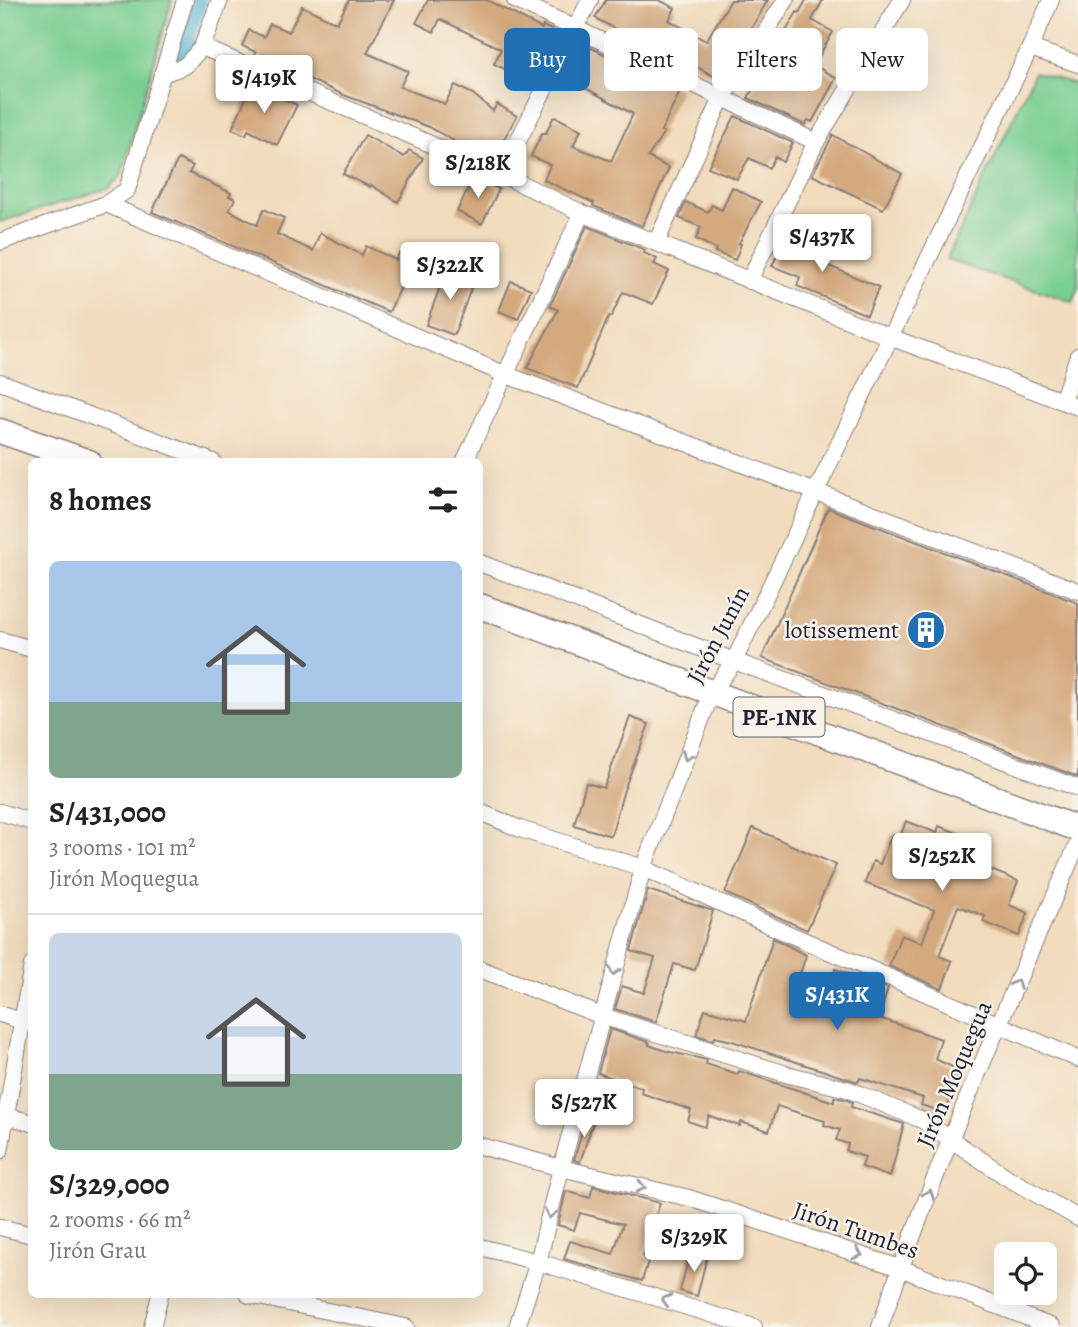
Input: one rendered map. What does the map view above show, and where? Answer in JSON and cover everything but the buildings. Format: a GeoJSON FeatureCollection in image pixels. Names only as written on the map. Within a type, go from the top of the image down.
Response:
{"type":"FeatureCollection","features":[{"type":"Feature","properties":{"kind":"main road"},"geometry":{"type":"LineString","coordinates":[[0,431],[75,458]]}},
{"type":"Feature","properties":{"kind":"main road","name":"PE-1NK"},"geometry":{"type":"LineString","coordinates":[[483,607],[1078,829]]}},
{"type":"Feature","properties":{"kind":"street"},"geometry":{"type":"LineString","coordinates":[[0,242],[106,204],[127,190],[185,0]]}},
{"type":"Feature","properties":{"kind":"street"},"geometry":{"type":"LineString","coordinates":[[162,74],[185,66],[202,47],[220,0]]}},
{"type":"Feature","properties":{"kind":"street"},"geometry":{"type":"LineString","coordinates":[[515,0],[816,142]]}},
{"type":"Feature","properties":{"kind":"street"},"geometry":{"type":"LineString","coordinates":[[501,174],[590,0]]}},
{"type":"Feature","properties":{"kind":"street"},"geometry":{"type":"LineString","coordinates":[[656,243],[722,98],[786,0]]}},
{"type":"Feature","properties":{"kind":"street"},"geometry":{"type":"LineString","coordinates":[[749,281],[816,142],[902,0]]}},
{"type":"Feature","properties":{"kind":"street","name":"Jirón Junín"},"geometry":{"type":"LineString","coordinates":[[517,1327],[538,1262],[643,868],[712,692],[734,661],[1051,0]]}},
{"type":"Feature","properties":{"kind":"street"},"geometry":{"type":"LineString","coordinates":[[202,47],[501,174],[582,213],[890,337],[1078,407]]}},
{"type":"Feature","properties":{"kind":"street"},"geometry":{"type":"LineString","coordinates":[[1030,48],[1078,64]]}},
{"type":"Feature","properties":{"kind":"street"},"geometry":{"type":"LineString","coordinates":[[106,204],[504,374],[1078,591]]}},
{"type":"Feature","properties":{"kind":"street"},"geometry":{"type":"LineString","coordinates":[[466,458],[582,213]]}},
{"type":"Feature","properties":{"kind":"street"},"geometry":{"type":"LineString","coordinates":[[1062,401],[1078,356]]}},
{"type":"Feature","properties":{"kind":"street"},"geometry":{"type":"LineString","coordinates":[[0,382],[203,458]]}},
{"type":"Feature","properties":{"kind":"street"},"geometry":{"type":"LineString","coordinates":[[483,564],[734,661],[1078,788]]}},
{"type":"Feature","properties":{"kind":"street"},"geometry":{"type":"LineString","coordinates":[[0,639],[28,648]]}},
{"type":"Feature","properties":{"kind":"street"},"geometry":{"type":"LineString","coordinates":[[0,812],[28,821]]}},
{"type":"Feature","properties":{"kind":"street"},"geometry":{"type":"LineString","coordinates":[[483,813],[643,868],[1078,1059]]}},
{"type":"Feature","properties":{"kind":"street","name":"Jirón Moquegua"},"geometry":{"type":"LineString","coordinates":[[880,1327],[900,1268],[951,1139],[1078,843]]}},
{"type":"Feature","properties":{"kind":"street"},"geometry":{"type":"LineString","coordinates":[[483,970],[602,1016],[786,1074],[847,1089],[922,1120],[1008,1178],[1078,1218]]}},
{"type":"Feature","properties":{"kind":"street"},"geometry":{"type":"LineString","coordinates":[[0,1014],[27,1023],[0,1150]]}},
{"type":"Feature","properties":{"kind":"street"},"geometry":{"type":"LineString","coordinates":[[7,1116],[28,1122]]}},
{"type":"Feature","properties":{"kind":"street","name":"Jirón Tumbes"},"geometry":{"type":"LineString","coordinates":[[483,1147],[689,1198],[900,1268],[1052,1327]]}},
{"type":"Feature","properties":{"kind":"street"},"geometry":{"type":"LineString","coordinates":[[0,1227],[28,1234]]}},
{"type":"Feature","properties":{"kind":"street"},"geometry":{"type":"LineString","coordinates":[[483,1248],[754,1327]]}},
{"type":"Feature","properties":{"kind":"street"},"geometry":{"type":"LineString","coordinates":[[152,1327],[159,1298]]}},
{"type":"Feature","properties":{"kind":"street"},"geometry":{"type":"LineString","coordinates":[[263,1298],[406,1327]]}},
{"type":"Feature","properties":{"kind":"green space"},"geometry":{"type":"Polygon","coordinates":[[[0,0],[172,0],[121,176],[109,188],[0,222],[0,0]]]}},
{"type":"Feature","properties":{"kind":"green space"},"geometry":{"type":"Polygon","coordinates":[[[1035,72],[1078,85],[1078,289],[1073,302],[946,260],[1035,72]]]}},
{"type":"Feature","properties":{"kind":"waterway"},"geometry":{"type":"LineString","coordinates":[[178,61],[198,0]]}},
{"type":"Feature","properties":{"kind":"place","name":"lotissement"},"geometry":{"type":"Point","coordinates":[926,630]}}]}
